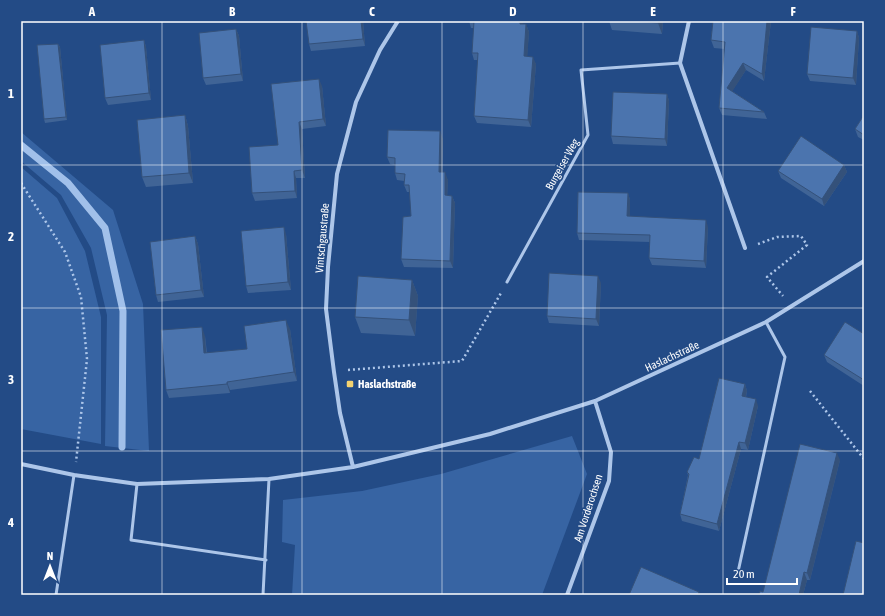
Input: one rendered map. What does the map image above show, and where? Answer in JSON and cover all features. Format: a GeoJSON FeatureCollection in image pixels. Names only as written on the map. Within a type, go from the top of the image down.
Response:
{"type":"FeatureCollection","features":[{"type":"Feature","properties":{"kind":"street","name":"Vintschgaustraße"},"geometry":{"type":"LineString","coordinates":[[353,467],[340,413],[327,302],[328,267],[337,174],[356,102],[380,50],[398,21]]}},
{"type":"Feature","properties":{"kind":"street"},"geometry":{"type":"LineString","coordinates":[[689,21],[680,63],[745,248]]}},
{"type":"Feature","properties":{"kind":"street","name":"Haslachstraße"},"geometry":{"type":"LineString","coordinates":[[21,464],[74,475],[137,484],[269,479],[353,467],[490,434],[595,401],[766,322],[864,261]]}},
{"type":"Feature","properties":{"kind":"street","name":"Am Vorderochsen"},"geometry":{"type":"LineString","coordinates":[[566,595],[609,481],[611,452],[595,401]]}},
{"type":"Feature","properties":{"kind":"lane","name":"Burgeiser Weg"},"geometry":{"type":"LineString","coordinates":[[507,282],[588,135],[581,70],[680,63]]}},
{"type":"Feature","properties":{"kind":"lane"},"geometry":{"type":"LineString","coordinates":[[738,572],[785,358],[766,322]]}},
{"type":"Feature","properties":{"kind":"lane"},"geometry":{"type":"LineString","coordinates":[[56,595],[74,475]]}},
{"type":"Feature","properties":{"kind":"lane"},"geometry":{"type":"LineString","coordinates":[[263,595],[269,479]]}},
{"type":"Feature","properties":{"kind":"lane"},"geometry":{"type":"LineString","coordinates":[[137,484],[131,540],[266,560]]}},
{"type":"Feature","properties":{"kind":"path"},"geometry":{"type":"LineString","coordinates":[[21,183],[65,252],[81,297],[87,359],[74,475]]}},
{"type":"Feature","properties":{"kind":"path"},"geometry":{"type":"LineString","coordinates":[[745,248],[777,237],[801,236],[807,245],[767,277],[792,307]]}},
{"type":"Feature","properties":{"kind":"path"},"geometry":{"type":"LineString","coordinates":[[334,372],[462,361],[507,282]]}},
{"type":"Feature","properties":{"kind":"path"},"geometry":{"type":"LineString","coordinates":[[810,391],[864,459]]}},
{"type":"Feature","properties":{"kind":"shaded area"},"geometry":{"type":"Polygon","coordinates":[[[21,132],[113,210],[143,304],[149,451],[105,446],[107,315],[91,248],[61,195],[21,161],[21,132]]]}},
{"type":"Feature","properties":{"kind":"shaded area"},"geometry":{"type":"Polygon","coordinates":[[[21,167],[57,198],[85,251],[101,317],[101,444],[21,429],[21,167]]]}},
{"type":"Feature","properties":{"kind":"shaded area"},"geometry":{"type":"Polygon","coordinates":[[[572,436],[587,474],[542,595],[292,595],[295,545],[282,542],[283,500],[362,491],[441,474],[572,436]]]}},
{"type":"Feature","properties":{"kind":"building"},"geometry":{"type":"Polygon","coordinates":[[[306,21],[361,21],[363,39],[309,44],[306,21]]]}},
{"type":"Feature","properties":{"kind":"building"},"geometry":{"type":"Polygon","coordinates":[[[474,21],[520,21],[520,24],[526,24],[524,56],[533,57],[528,120],[474,116],[478,53],[472,53],[474,21]]]}},
{"type":"Feature","properties":{"kind":"building"},"geometry":{"type":"Polygon","coordinates":[[[633,21],[658,21],[658,23],[633,21]]]}},
{"type":"Feature","properties":{"kind":"building"},"geometry":{"type":"Polygon","coordinates":[[[713,21],[767,21],[762,74],[743,63],[727,88],[764,112],[719,108],[725,42],[711,40],[713,21]]]}},
{"type":"Feature","properties":{"kind":"building"},"geometry":{"type":"Polygon","coordinates":[[[811,27],[857,31],[853,78],[807,74],[811,27]]]}},
{"type":"Feature","properties":{"kind":"building"},"geometry":{"type":"Polygon","coordinates":[[[236,29],[241,74],[203,78],[199,33],[236,29]]]}},
{"type":"Feature","properties":{"kind":"building"},"geometry":{"type":"Polygon","coordinates":[[[144,40],[149,93],[105,98],[100,45],[144,40]]]}},
{"type":"Feature","properties":{"kind":"building"},"geometry":{"type":"Polygon","coordinates":[[[58,44],[66,117],[44,119],[37,45],[58,44]]]}},
{"type":"Feature","properties":{"kind":"building"},"geometry":{"type":"Polygon","coordinates":[[[319,79],[323,119],[299,122],[302,170],[294,171],[295,191],[252,193],[249,147],[278,145],[271,84],[319,79]]]}},
{"type":"Feature","properties":{"kind":"building"},"geometry":{"type":"Polygon","coordinates":[[[613,92],[667,94],[665,139],[611,136],[613,92]]]}},
{"type":"Feature","properties":{"kind":"building"},"geometry":{"type":"Polygon","coordinates":[[[185,115],[189,173],[142,177],[137,120],[185,115]]]}},
{"type":"Feature","properties":{"kind":"building"},"geometry":{"type":"Polygon","coordinates":[[[864,115],[864,135],[855,129],[864,115]]]}},
{"type":"Feature","properties":{"kind":"building"},"geometry":{"type":"Polygon","coordinates":[[[388,130],[440,131],[439,172],[445,172],[445,195],[452,196],[450,261],[401,259],[403,217],[411,216],[409,185],[404,185],[405,174],[395,173],[395,158],[387,157],[388,130]]]}},
{"type":"Feature","properties":{"kind":"building"},"geometry":{"type":"Polygon","coordinates":[[[801,136],[844,165],[822,199],[778,171],[801,136]]]}},
{"type":"Feature","properties":{"kind":"building"},"geometry":{"type":"Polygon","coordinates":[[[578,192],[628,193],[627,216],[706,220],[704,261],[649,258],[650,235],[577,233],[578,192]]]}},
{"type":"Feature","properties":{"kind":"building"},"geometry":{"type":"Polygon","coordinates":[[[284,227],[288,282],[246,286],[241,231],[284,227]]]}},
{"type":"Feature","properties":{"kind":"building"},"geometry":{"type":"Polygon","coordinates":[[[195,236],[201,290],[156,295],[150,242],[195,236]]]}},
{"type":"Feature","properties":{"kind":"building"},"geometry":{"type":"Polygon","coordinates":[[[549,273],[598,276],[596,319],[547,316],[549,273]]]}},
{"type":"Feature","properties":{"kind":"building"},"geometry":{"type":"Polygon","coordinates":[[[358,276],[412,280],[409,320],[355,317],[358,276]]]}},
{"type":"Feature","properties":{"kind":"building"},"geometry":{"type":"Polygon","coordinates":[[[286,320],[294,372],[227,382],[227,384],[166,390],[161,330],[202,327],[204,353],[247,349],[244,326],[286,320]]]}},
{"type":"Feature","properties":{"kind":"building"},"geometry":{"type":"Polygon","coordinates":[[[845,322],[864,334],[864,380],[824,355],[845,322]]]}},
{"type":"Feature","properties":{"kind":"building"},"geometry":{"type":"Polygon","coordinates":[[[719,378],[745,384],[742,396],[756,399],[745,443],[739,442],[717,524],[680,514],[689,474],[687,472],[694,457],[699,459],[719,378]]]}},
{"type":"Feature","properties":{"kind":"building"},"geometry":{"type":"Polygon","coordinates":[[[800,444],[837,453],[807,573],[804,572],[799,595],[759,595],[760,591],[763,592],[800,444]]]}},
{"type":"Feature","properties":{"kind":"building"},"geometry":{"type":"Polygon","coordinates":[[[856,541],[864,543],[864,595],[843,595],[856,541]]]}},
{"type":"Feature","properties":{"kind":"building"},"geometry":{"type":"Polygon","coordinates":[[[641,567],[699,592],[698,595],[629,595],[641,567]]]}},
{"type":"Feature","properties":{"kind":"waterway"},"geometry":{"type":"LineString","coordinates":[[21,145],[68,183],[105,228],[123,311],[122,447]]}},
{"type":"Feature","properties":{"kind":"place","name":"Haslachstraße"},"geometry":{"type":"Point","coordinates":[350,384]}}]}
